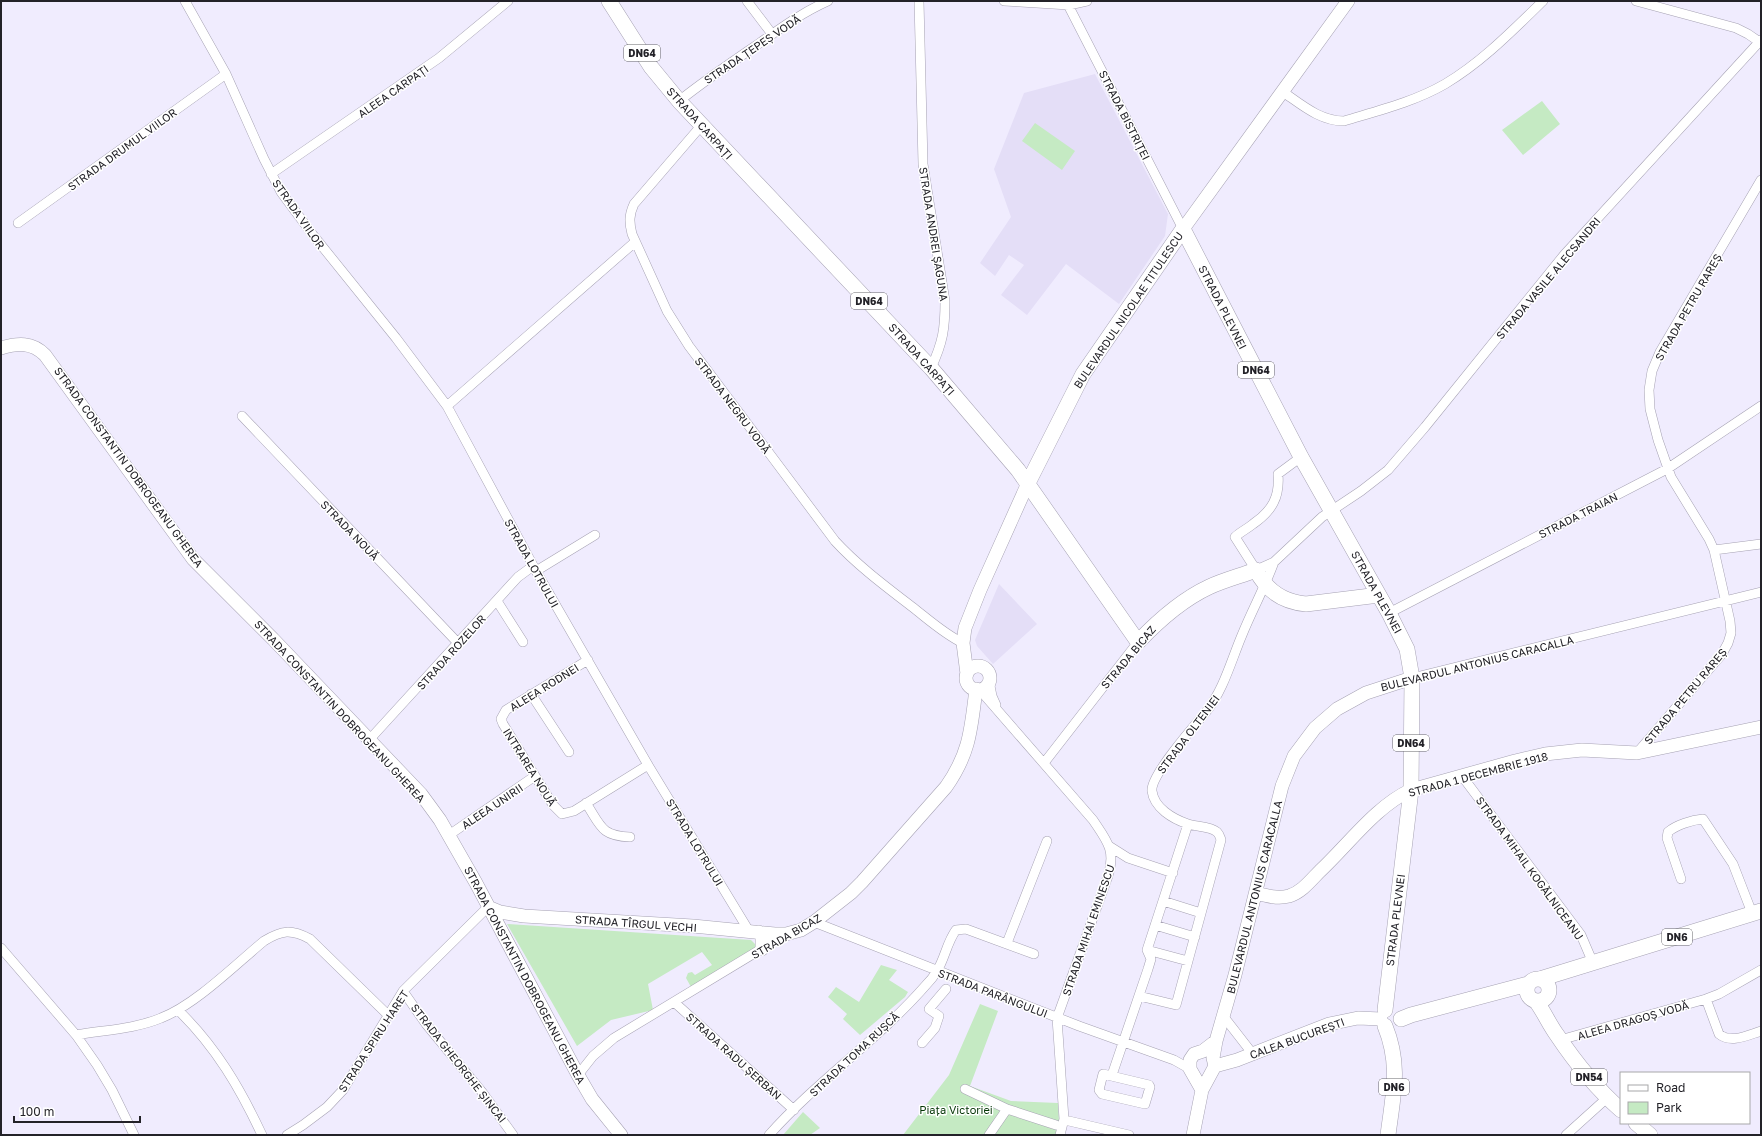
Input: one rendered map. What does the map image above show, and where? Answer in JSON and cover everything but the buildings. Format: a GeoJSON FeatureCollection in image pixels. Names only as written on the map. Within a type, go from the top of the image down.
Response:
{"type":"FeatureCollection","features":[{"type":"Feature","properties":{"kind":"main road","name":"STRADA CARPAȚI"},"geometry":{"type":"LineString","coordinates":[[610,1],[651,66],[679,101],[701,126],[864,296],[930,368],[1028,483],[1138,642]]}},
{"type":"Feature","properties":{"kind":"main road","name":"BULEVARDUL NICOLAE TITULESCU"},"geometry":{"type":"LineString","coordinates":[[967,674],[964,646],[965,628],[980,590],[1028,483],[1083,374],[1183,229],[1348,1]]}},
{"type":"Feature","properties":{"kind":"main road","name":"STRADA PLEVNEI"},"geometry":{"type":"LineString","coordinates":[[1183,229],[1301,457],[1389,613],[1407,649],[1412,678],[1411,790],[1392,1017]]}},
{"type":"Feature","properties":{"kind":"main road","name":"STRADA CONSTANTIN DOBROGEANU GHEREA"},"geometry":{"type":"LineString","coordinates":[[1,348],[18,344],[30,345],[38,348],[45,355],[193,559],[370,739],[421,794],[449,835],[592,1099],[621,1135]]}},
{"type":"Feature","properties":{"kind":"main road"},"geometry":{"type":"LineString","coordinates":[[1256,570],[1265,586],[1288,601],[1306,604],[1379,595]]}},
{"type":"Feature","properties":{"kind":"main road","name":"STRADA BICAZ"},"geometry":{"type":"LineString","coordinates":[[1138,642],[1152,627],[1190,598],[1208,587],[1256,570]]}},
{"type":"Feature","properties":{"kind":"main road"},"geometry":{"type":"LineString","coordinates":[[964,646],[980,666],[989,673],[989,681],[985,688],[972,688],[967,682],[967,674],[972,668],[980,666]]}},
{"type":"Feature","properties":{"kind":"main road","name":"BULEVARDUL ANTONIUS CARACALLA"},"geometry":{"type":"LineString","coordinates":[[1193,1135],[1207,1061],[1224,1017],[1282,786],[1294,756],[1304,741],[1326,717],[1350,700],[1380,687],[1412,678]]}},
{"type":"Feature","properties":{"kind":"main road","name":"STRADA BICAZ"},"geometry":{"type":"LineString","coordinates":[[786,934],[801,930],[814,922],[862,882],[929,807],[957,771],[964,758],[978,689]]}},
{"type":"Feature","properties":{"kind":"main road","name":"STRADA 1 DECEMBRIE 1918"},"geometry":{"type":"LineString","coordinates":[[1256,893],[1280,898],[1290,896],[1298,892],[1384,807],[1411,790],[1529,758],[1582,750],[1637,753],[1761,727]]}},
{"type":"Feature","properties":{"kind":"main road","name":"STRADA TÎRGUL VECHI"},"geometry":{"type":"LineString","coordinates":[[488,907],[500,912],[524,916],[786,934]]}},
{"type":"Feature","properties":{"kind":"main road","name":"DN6"},"geometry":{"type":"LineString","coordinates":[[1534,990],[1557,980],[1569,970],[1756,912]]}},
{"type":"Feature","properties":{"kind":"main road"},"geometry":{"type":"LineString","coordinates":[[754,932],[762,937],[762,949]]}},
{"type":"Feature","properties":{"kind":"main road","name":"CALEA BUCUREȘTI"},"geometry":{"type":"LineString","coordinates":[[1207,1061],[1252,1053],[1342,1021],[1358,1018],[1392,1017],[1534,990]]}},
{"type":"Feature","properties":{"kind":"main road","name":"DN54"},"geometry":{"type":"LineString","coordinates":[[1534,990],[1560,1040],[1607,1098],[1620,1109]]}},
{"type":"Feature","properties":{"kind":"main road","name":"DN6"},"geometry":{"type":"LineString","coordinates":[[1388,1135],[1396,1071],[1392,1017]]}},
{"type":"Feature","properties":{"kind":"main road","name":"BULEVARDUL ANTONIUS CARACALLA"},"geometry":{"type":"LineString","coordinates":[[1192,1072],[1190,1060],[1207,1061]]}},
{"type":"Feature","properties":{"kind":"main road"},"geometry":{"type":"LineString","coordinates":[[1192,1072],[1202,1078],[1207,1061]]}},
{"type":"Feature","properties":{"kind":"main road"},"geometry":{"type":"LineString","coordinates":[[1192,1072],[1202,1090]]}},
{"type":"Feature","properties":{"kind":"main road"},"geometry":{"type":"LineString","coordinates":[[1637,1124],[1650,1135]]}},
{"type":"Feature","properties":{"kind":"street","name":"STRADA VIILOR"},"geometry":{"type":"LineString","coordinates":[[185,1],[226,74],[271,174],[291,207],[396,338],[447,406]]}},
{"type":"Feature","properties":{"kind":"street","name":"ALEEA CARPAȚI"},"geometry":{"type":"LineString","coordinates":[[271,174],[439,58],[508,1]]}},
{"type":"Feature","properties":{"kind":"street"},"geometry":{"type":"LineString","coordinates":[[747,1],[772,34]]}},
{"type":"Feature","properties":{"kind":"street","name":"STRADA ȚEPEȘ VODĂ"},"geometry":{"type":"LineString","coordinates":[[679,101],[772,34],[812,8],[828,1]]}},
{"type":"Feature","properties":{"kind":"street","name":"STRADA ANDREI ȘAGUNA"},"geometry":{"type":"LineString","coordinates":[[919,1],[923,164],[945,301],[943,338],[930,368]]}},
{"type":"Feature","properties":{"kind":"street"},"geometry":{"type":"LineString","coordinates":[[1004,1],[1068,3],[1087,1]]}},
{"type":"Feature","properties":{"kind":"street"},"geometry":{"type":"LineString","coordinates":[[1283,92],[1317,115],[1334,121],[1344,121],[1403,102],[1444,84],[1465,71],[1488,54],[1543,1]]}},
{"type":"Feature","properties":{"kind":"street"},"geometry":{"type":"LineString","coordinates":[[1636,1],[1651,3],[1736,28],[1760,41]]}},
{"type":"Feature","properties":{"kind":"street","name":"STRADA BISTRIȚEI"},"geometry":{"type":"LineString","coordinates":[[1068,3],[1183,229]]}},
{"type":"Feature","properties":{"kind":"street","name":"STRADA VASILE ALECSANDRI"},"geometry":{"type":"LineString","coordinates":[[1331,510],[1388,470],[1564,254],[1760,41]]}},
{"type":"Feature","properties":{"kind":"street","name":"STRADA DRUMUL VIILOR"},"geometry":{"type":"LineString","coordinates":[[18,223],[226,74]]}},
{"type":"Feature","properties":{"kind":"street","name":"STRADA NEGRU VODĂ"},"geometry":{"type":"LineString","coordinates":[[701,126],[634,204],[629,214],[629,224],[635,242],[667,311],[676,326],[835,541],[847,554],[875,578],[964,646]]}},
{"type":"Feature","properties":{"kind":"street","name":"STRADA PETRU RAREȘ"},"geometry":{"type":"LineString","coordinates":[[1637,753],[1712,666],[1728,643],[1731,633],[1730,621],[1714,550],[1667,469],[1650,409],[1649,390],[1652,371],[1660,352],[1761,180]]}},
{"type":"Feature","properties":{"kind":"street"},"geometry":{"type":"LineString","coordinates":[[447,406],[635,242]]}},
{"type":"Feature","properties":{"kind":"street","name":"STRADA LOTRULUI"},"geometry":{"type":"LineString","coordinates":[[447,406],[534,569],[648,766],[754,932]]}},
{"type":"Feature","properties":{"kind":"street","name":"STRADA TRAIAN"},"geometry":{"type":"LineString","coordinates":[[1389,613],[1667,469],[1761,406]]}},
{"type":"Feature","properties":{"kind":"street","name":"STRADA NOUĂ"},"geometry":{"type":"LineString","coordinates":[[242,416],[458,643]]}},
{"type":"Feature","properties":{"kind":"street"},"geometry":{"type":"LineString","coordinates":[[1256,570],[1235,537],[1254,524],[1270,508],[1277,497],[1279,487],[1278,474],[1301,457]]}},
{"type":"Feature","properties":{"kind":"street","name":"STRADA BICAZ"},"geometry":{"type":"LineString","coordinates":[[1256,570],[1274,562],[1331,510]]}},
{"type":"Feature","properties":{"kind":"street","name":"STRADA ROZELOR"},"geometry":{"type":"LineString","coordinates":[[370,739],[518,577],[595,535]]}},
{"type":"Feature","properties":{"kind":"street"},"geometry":{"type":"LineString","coordinates":[[1714,550],[1761,544]]}},
{"type":"Feature","properties":{"kind":"street","name":"STRADA OLTENIEI"},"geometry":{"type":"LineString","coordinates":[[1201,913],[1221,840],[1218,833],[1214,830],[1188,824],[1168,815],[1154,798],[1152,786],[1160,771],[1218,696],[1242,634],[1265,586],[1274,562]]}},
{"type":"Feature","properties":{"kind":"street","name":"BULEVARDUL ANTONIUS CARACALLA"},"geometry":{"type":"LineString","coordinates":[[1412,678],[1761,592]]}},
{"type":"Feature","properties":{"kind":"street"},"geometry":{"type":"LineString","coordinates":[[497,601],[523,642]]}},
{"type":"Feature","properties":{"kind":"street","name":"STRADA BICAZ"},"geometry":{"type":"LineString","coordinates":[[1044,763],[1138,642]]}},
{"type":"Feature","properties":{"kind":"street","name":"ALEEA RODNEI"},"geometry":{"type":"LineString","coordinates":[[503,715],[506,710],[588,660]]}},
{"type":"Feature","properties":{"kind":"street","name":"STRADA MIHAI EMINESCU"},"geometry":{"type":"LineString","coordinates":[[989,681],[992,696],[1001,713]]}},
{"type":"Feature","properties":{"kind":"street","name":"STRADA MIHAI EMINESCU"},"geometry":{"type":"LineString","coordinates":[[978,689],[1001,713],[1093,820],[1109,846],[1112,863],[1057,1018]]}},
{"type":"Feature","properties":{"kind":"street"},"geometry":{"type":"LineString","coordinates":[[532,694],[569,752]]}},
{"type":"Feature","properties":{"kind":"street","name":"INTRAREA NOUĂ"},"geometry":{"type":"LineString","coordinates":[[503,715],[501,719],[503,724],[553,805],[562,814],[569,813],[648,766]]}},
{"type":"Feature","properties":{"kind":"street","name":"ALEEA UNIRII"},"geometry":{"type":"LineString","coordinates":[[449,835],[535,776]]}},
{"type":"Feature","properties":{"kind":"street","name":"STRADA MIHAIL KOGĂLNICEANU"},"geometry":{"type":"LineString","coordinates":[[1462,776],[1576,928],[1586,943],[1593,963]]}},
{"type":"Feature","properties":{"kind":"street"},"geometry":{"type":"LineString","coordinates":[[586,803],[604,831],[616,836],[630,837]]}},
{"type":"Feature","properties":{"kind":"street"},"geometry":{"type":"LineString","coordinates":[[1681,879],[1667,838],[1668,832],[1672,829],[1697,820],[1703,820],[1733,864],[1756,912]]}},
{"type":"Feature","properties":{"kind":"street"},"geometry":{"type":"LineString","coordinates":[[1112,1075],[1139,996],[1150,959],[1147,950],[1188,824]]}},
{"type":"Feature","properties":{"kind":"street"},"geometry":{"type":"LineString","coordinates":[[1034,954],[1007,943],[1047,841]]}},
{"type":"Feature","properties":{"kind":"street"},"geometry":{"type":"LineString","coordinates":[[1109,846],[1128,858],[1173,873]]}},
{"type":"Feature","properties":{"kind":"street"},"geometry":{"type":"LineString","coordinates":[[1139,996],[1176,1005],[1201,913],[1163,901]]}},
{"type":"Feature","properties":{"kind":"street","name":"STRADA SPIRU HARET"},"geometry":{"type":"LineString","coordinates":[[287,1135],[327,1107],[343,1090],[403,991],[488,907]]}},
{"type":"Feature","properties":{"kind":"street","name":"STRADA PARÂNGULUI"},"geometry":{"type":"LineString","coordinates":[[814,922],[937,972],[1123,1043],[1174,1060],[1192,1072]]}},
{"type":"Feature","properties":{"kind":"street"},"geometry":{"type":"LineString","coordinates":[[1155,926],[1194,937]]}},
{"type":"Feature","properties":{"kind":"street","name":"STRADA TOMA RUȘCĂ"},"geometry":{"type":"LineString","coordinates":[[770,1135],[794,1110],[882,1030],[926,986],[937,972],[951,937],[956,930],[966,929],[1007,943]]}},
{"type":"Feature","properties":{"kind":"street"},"geometry":{"type":"LineString","coordinates":[[76,1035],[139,1025],[161,1019],[178,1010],[264,941],[274,935],[287,931],[299,933],[310,939],[388,1016]]}},
{"type":"Feature","properties":{"kind":"street","name":"STRADA BICAZ"},"geometry":{"type":"LineString","coordinates":[[578,1075],[593,1056],[604,1046],[786,934]]}},
{"type":"Feature","properties":{"kind":"street"},"geometry":{"type":"LineString","coordinates":[[1,948],[76,1035],[109,1084],[134,1135]]}},
{"type":"Feature","properties":{"kind":"street"},"geometry":{"type":"LineString","coordinates":[[1147,950],[1188,961]]}},
{"type":"Feature","properties":{"kind":"street","name":"ALEEA DRAGOȘ VODĂ"},"geometry":{"type":"LineString","coordinates":[[1560,1040],[1706,999],[1719,994],[1761,970]]}},
{"type":"Feature","properties":{"kind":"street"},"geometry":{"type":"LineString","coordinates":[[922,1043],[936,1028],[939,1016],[930,1008],[946,989]]}},
{"type":"Feature","properties":{"kind":"street","name":"STRADA GHEORGHE ȘINCAI"},"geometry":{"type":"LineString","coordinates":[[403,991],[426,1024],[482,1092],[513,1135]]}},
{"type":"Feature","properties":{"kind":"street"},"geometry":{"type":"LineString","coordinates":[[1706,999],[1719,1034],[1724,1038],[1730,1040],[1761,1031]]}},
{"type":"Feature","properties":{"kind":"street","name":"STRADA RADU ȘERBAN"},"geometry":{"type":"LineString","coordinates":[[674,1002],[794,1110]]}},
{"type":"Feature","properties":{"kind":"street"},"geometry":{"type":"LineString","coordinates":[[178,1010],[195,1027],[235,1080],[262,1135]]}},
{"type":"Feature","properties":{"kind":"street"},"geometry":{"type":"LineString","coordinates":[[1224,1017],[1252,1053]]}},
{"type":"Feature","properties":{"kind":"street"},"geometry":{"type":"LineString","coordinates":[[1057,1018],[1064,1118],[1060,1135]]}},
{"type":"Feature","properties":{"kind":"street"},"geometry":{"type":"LineString","coordinates":[[1174,1060],[1207,1061]]}},
{"type":"Feature","properties":{"kind":"street"},"geometry":{"type":"LineString","coordinates":[[1103,1074],[1112,1075],[1149,1085],[1150,1087],[1145,1104],[1100,1092],[1099,1090],[1103,1074]]}},
{"type":"Feature","properties":{"kind":"street"},"geometry":{"type":"LineString","coordinates":[[965,1089],[1007,1109],[1056,1125]]}},
{"type":"Feature","properties":{"kind":"street"},"geometry":{"type":"LineString","coordinates":[[1566,1135],[1607,1098]]}},
{"type":"Feature","properties":{"kind":"street"},"geometry":{"type":"LineString","coordinates":[[989,1135],[1007,1109]]}},
{"type":"Feature","properties":{"kind":"street"},"geometry":{"type":"LineString","coordinates":[[1113,1135],[1068,1125],[1069,1121],[1129,1135]]}},
{"type":"Feature","properties":{"kind":"shaded area"},"geometry":{"type":"Polygon","coordinates":[[[1095,74],[1168,214],[1165,236],[1119,304],[1066,264],[1027,315],[1001,295],[1024,265],[1009,255],[995,276],[980,263],[1011,217],[994,169],[1024,93],[1095,74]]]}},
{"type":"Feature","properties":{"kind":"shaded area"},"geometry":{"type":"Polygon","coordinates":[[[999,584],[1037,624],[993,664],[977,646],[975,640],[999,584]]]}},
{"type":"Feature","properties":{"kind":"green space"},"geometry":{"type":"Polygon","coordinates":[[[1542,101],[1560,124],[1523,155],[1502,130],[1542,101]]]}},
{"type":"Feature","properties":{"kind":"green space"},"geometry":{"type":"Polygon","coordinates":[[[1035,123],[1075,151],[1062,170],[1022,141],[1035,123]]]}},
{"type":"Feature","properties":{"kind":"green space"},"geometry":{"type":"Polygon","coordinates":[[[507,924],[751,940],[755,944],[756,948],[691,987],[686,978],[688,973],[692,972],[695,975],[712,965],[702,952],[648,984],[653,1010],[611,1020],[577,1046],[507,924]]]}},
{"type":"Feature","properties":{"kind":"green space"},"geometry":{"type":"Polygon","coordinates":[[[881,965],[897,970],[889,980],[908,992],[905,997],[860,1035],[843,1019],[847,1014],[828,997],[836,987],[859,1002],[881,965]]]}},
{"type":"Feature","properties":{"kind":"green space","name":"Piața Victoriei"},"geometry":{"type":"Polygon","coordinates":[[[980,1004],[998,1011],[970,1086],[1011,1101],[1058,1103],[1059,1121],[1056,1135],[903,1135],[949,1075],[980,1004]]]}},
{"type":"Feature","properties":{"kind":"green space"},"geometry":{"type":"Polygon","coordinates":[[[803,1112],[820,1128],[810,1135],[783,1135],[803,1112]]]}}]}
